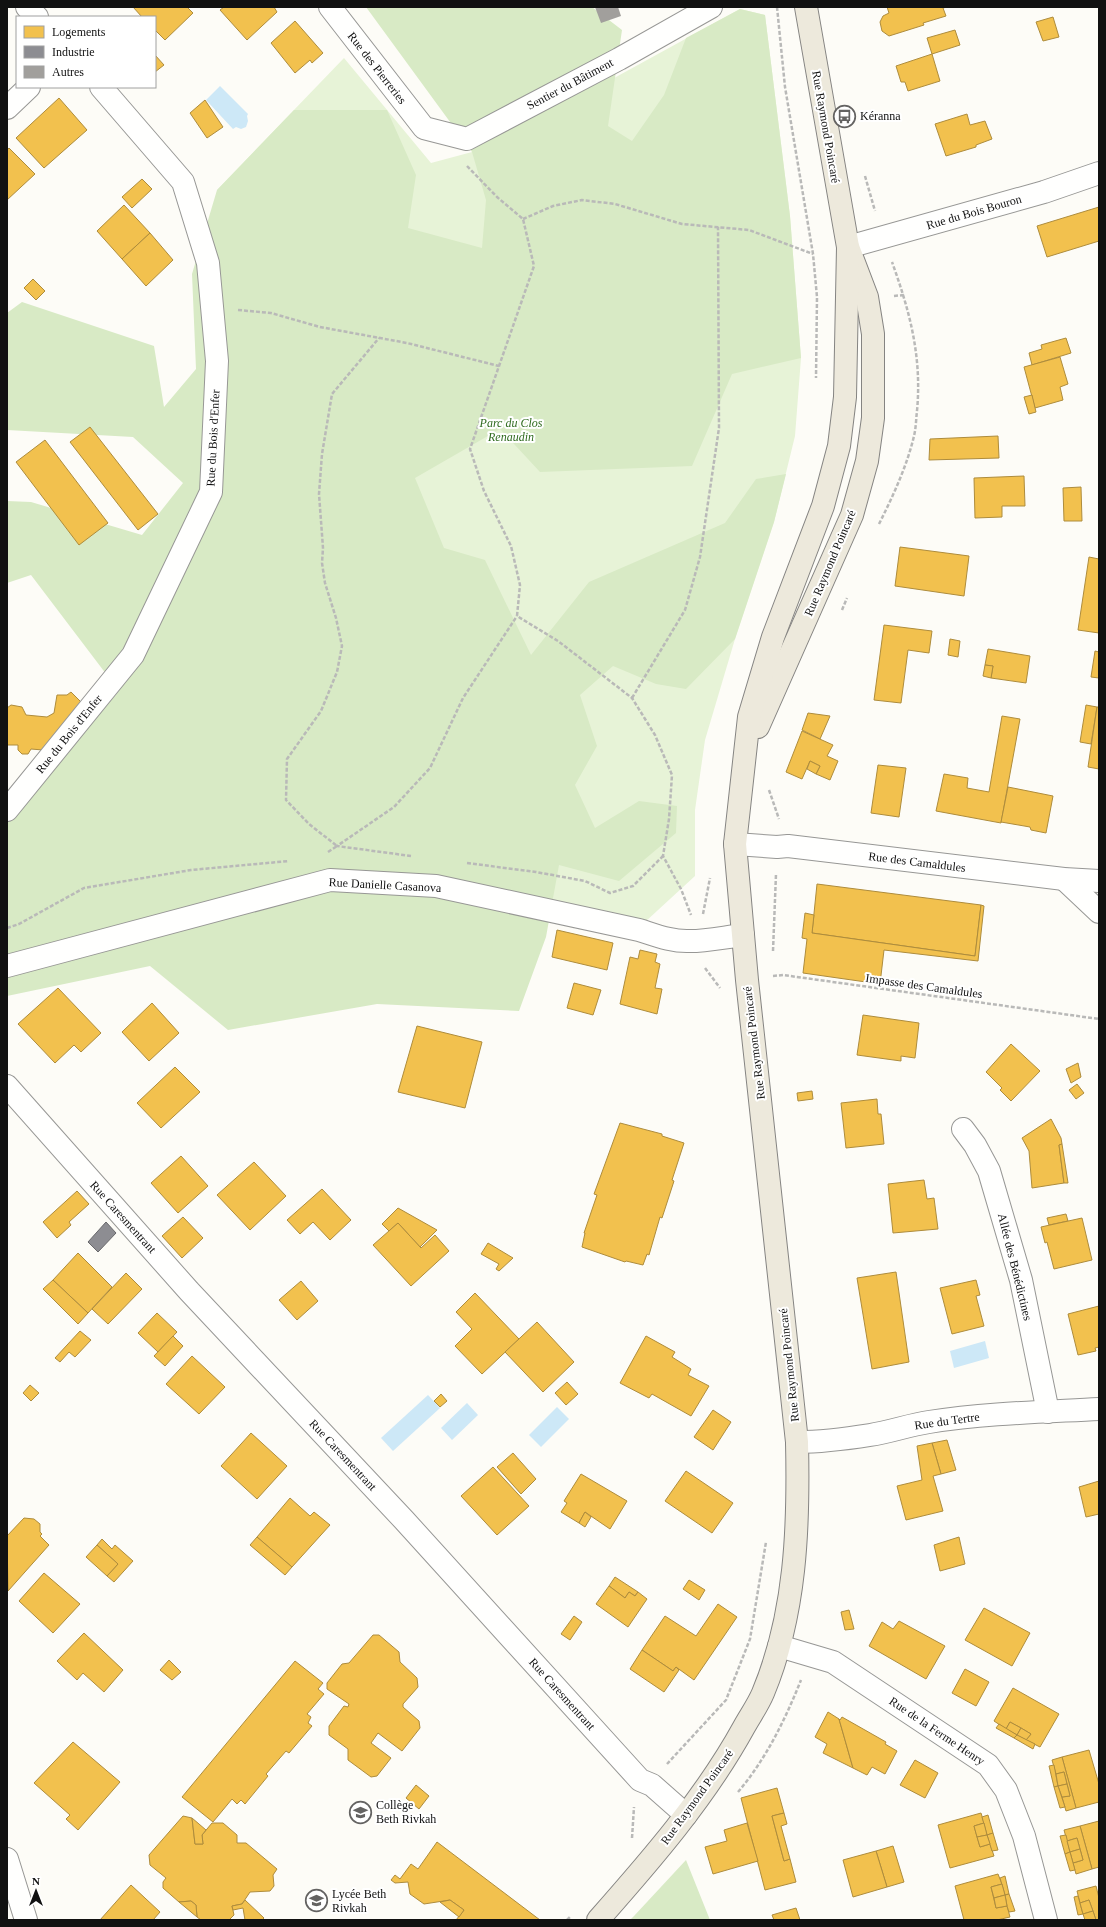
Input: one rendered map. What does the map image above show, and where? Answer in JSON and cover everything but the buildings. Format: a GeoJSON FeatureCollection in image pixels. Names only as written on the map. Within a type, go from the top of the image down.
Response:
{"type":"FeatureCollection","features":[{"type":"Feature","properties":{"kind":"main road","name":"Rue Raymond Poincaré"},"geometry":{"type":"LineString","coordinates":[[746,753],[852,515],[867,461],[873,418],[873,334],[867,297],[848,247],[806,7]]}},
{"type":"Feature","properties":{"kind":"main road","name":"Rue Raymond Poincaré"},"geometry":{"type":"LineString","coordinates":[[598,1920],[654,1856],[727,1759],[763,1693],[779,1646],[790,1598],[796,1543],[798,1506],[797,1442],[747,980],[735,844],[749,716],[773,637],[823,506],[839,446],[845,397],[848,247]]}},
{"type":"Feature","properties":{"kind":"street"},"geometry":{"type":"LineString","coordinates":[[27,7],[36,16]]}},
{"type":"Feature","properties":{"kind":"street","name":"Rue des Pierreries"},"geometry":{"type":"LineString","coordinates":[[330,7],[424,128]]}},
{"type":"Feature","properties":{"kind":"street","name":"Sentier du Bâtiment"},"geometry":{"type":"LineString","coordinates":[[424,128],[467,139],[711,7]]}},
{"type":"Feature","properties":{"kind":"street"},"geometry":{"type":"LineString","coordinates":[[7,108],[28,88]]}},
{"type":"Feature","properties":{"kind":"street","name":"Rue du Bois d'Enfer"},"geometry":{"type":"LineString","coordinates":[[7,810],[133,654],[211,492],[217,361],[208,263],[183,182],[102,88]]}},
{"type":"Feature","properties":{"kind":"street","name":"Rue du Bois Bouron"},"geometry":{"type":"LineString","coordinates":[[848,247],[1044,192],[1099,173]]}},
{"type":"Feature","properties":{"kind":"street","name":"Rue des Camaldules"},"geometry":{"type":"LineString","coordinates":[[735,844],[777,847],[788,846],[1064,879],[1099,880]]}},
{"type":"Feature","properties":{"kind":"street"},"geometry":{"type":"LineString","coordinates":[[1064,879],[1099,912]]}},
{"type":"Feature","properties":{"kind":"street","name":"Rue Danielle Casanova"},"geometry":{"type":"LineString","coordinates":[[7,966],[330,880],[436,886],[639,930],[667,939],[691,941],[743,935]]}},
{"type":"Feature","properties":{"kind":"street","name":"Rue Caresmentrant"},"geometry":{"type":"LineString","coordinates":[[7,1086],[189,1291],[404,1520],[640,1780],[652,1784],[686,1815]]}},
{"type":"Feature","properties":{"kind":"street","name":"Allée des Bénédictines"},"geometry":{"type":"LineString","coordinates":[[962,1129],[975,1145],[989,1171],[1021,1280],[1048,1412]]}},
{"type":"Feature","properties":{"kind":"street","name":"Rue du Tertre"},"geometry":{"type":"LineString","coordinates":[[797,1442],[821,1442],[870,1435],[928,1422],[973,1416],[1019,1412],[1099,1409]]}},
{"type":"Feature","properties":{"kind":"street","name":"Rue de la Ferme Henry"},"geometry":{"type":"LineString","coordinates":[[779,1646],[833,1662],[988,1765],[1006,1790],[1024,1836],[1046,1920]]}},
{"type":"Feature","properties":{"kind":"street"},"geometry":{"type":"LineString","coordinates":[[7,1859],[26,1920]]}},
{"type":"Feature","properties":{"kind":"path"},"geometry":{"type":"LineString","coordinates":[[325,854],[394,807],[430,768],[463,698],[517,616],[520,585],[511,546],[484,491],[470,449],[534,266],[523,219],[497,197],[466,165]]}},
{"type":"Feature","properties":{"kind":"path"},"geometry":{"type":"LineString","coordinates":[[863,172],[883,238],[904,295],[916,343],[919,386],[912,441],[892,498],[878,527]]}},
{"type":"Feature","properties":{"kind":"path"},"geometry":{"type":"LineString","coordinates":[[523,219],[553,206],[582,200],[616,204],[682,224],[749,230],[813,254]]}},
{"type":"Feature","properties":{"kind":"path"},"geometry":{"type":"LineString","coordinates":[[632,698],[685,610],[700,557],[719,428],[718,227]]}},
{"type":"Feature","properties":{"kind":"path"},"geometry":{"type":"LineString","coordinates":[[212,308],[271,313],[320,327],[407,343],[499,366]]}},
{"type":"Feature","properties":{"kind":"path"},"geometry":{"type":"LineString","coordinates":[[379,338],[332,394],[322,454],[318,494],[322,563],[325,583],[336,618],[342,646],[337,672],[321,711],[287,759],[286,800],[309,824],[337,846],[414,856]]}},
{"type":"Feature","properties":{"kind":"path"},"geometry":{"type":"LineString","coordinates":[[838,617],[847,597]]}},
{"type":"Feature","properties":{"kind":"path"},"geometry":{"type":"LineString","coordinates":[[460,862],[536,872],[585,881],[610,893],[632,886],[663,856],[669,819],[672,774],[655,735],[632,698],[558,641],[517,616]]}},
{"type":"Feature","properties":{"kind":"path"},"geometry":{"type":"LineString","coordinates":[[768,786],[780,823],[777,847],[773,955]]}},
{"type":"Feature","properties":{"kind":"path"},"geometry":{"type":"LineString","coordinates":[[663,856],[681,889],[700,940]]}},
{"type":"Feature","properties":{"kind":"path"},"geometry":{"type":"LineString","coordinates":[[7,928],[19,924],[84,888],[191,870],[295,861]]}},
{"type":"Feature","properties":{"kind":"path","name":"Impasse des Camaldules"},"geometry":{"type":"LineString","coordinates":[[747,980],[783,975],[1099,1019]]}},
{"type":"Feature","properties":{"kind":"path"},"geometry":{"type":"LineString","coordinates":[[737,1792],[752,1775],[786,1718],[810,1655]]}},
{"type":"Feature","properties":{"kind":"green space","name":"Parc du Clos Renaudin"},"geometry":{"type":"Polygon","coordinates":[[[366,7],[592,7],[622,30],[608,126],[632,141],[664,95],[686,38],[740,9],[765,15],[790,216],[801,358],[732,374],[692,466],[540,472],[500,429],[415,478],[444,548],[485,560],[531,655],[589,582],[725,523],[756,479],[786,474],[774,522],[735,639],[686,689],[656,684],[613,666],[580,695],[597,746],[575,785],[595,828],[639,801],[677,806],[676,833],[619,881],[559,865],[546,937],[519,1011],[377,1004],[228,1030],[150,966],[7,996],[7,823],[119,691],[31,575],[7,583],[7,501],[31,502],[142,535],[183,483],[133,437],[7,430],[7,313],[22,302],[154,346],[164,407],[196,369],[192,274],[217,190],[294,110],[387,110],[416,175],[408,228],[482,248],[486,200],[472,152],[366,7]]]}},
{"type":"Feature","properties":{"kind":"green space","name":"Parc du Clos Renaudin"},"geometry":{"type":"Polygon","coordinates":[[[740,9],[765,15],[790,216],[801,358],[795,436],[774,522],[735,639],[705,740],[695,810],[695,876],[645,922],[7,823],[152,653],[211,554],[217,190],[344,58],[431,163],[472,152],[574,100],[740,9]]]}},
{"type":"Feature","properties":{"kind":"green space"},"geometry":{"type":"Polygon","coordinates":[[[686,1860],[710,1920],[630,1920],[634,1916],[686,1860]]]}},
{"type":"Feature","properties":{"kind":"water"},"geometry":{"type":"Polygon","coordinates":[[[220,86],[248,114],[246,127],[241,129],[236,127],[233,129],[206,100],[220,86]]]}},
{"type":"Feature","properties":{"kind":"water"},"geometry":{"type":"Polygon","coordinates":[[[985,1341],[989,1358],[954,1368],[950,1351],[985,1341]]]}},
{"type":"Feature","properties":{"kind":"water"},"geometry":{"type":"Polygon","coordinates":[[[428,1395],[440,1408],[393,1451],[381,1438],[428,1395]]]}},
{"type":"Feature","properties":{"kind":"water"},"geometry":{"type":"Polygon","coordinates":[[[467,1403],[478,1415],[452,1440],[441,1428],[467,1403]]]}},
{"type":"Feature","properties":{"kind":"water"},"geometry":{"type":"Polygon","coordinates":[[[557,1407],[569,1419],[541,1447],[529,1435],[557,1407]]]}},
{"type":"Feature","properties":{"kind":"place","name":"Kéranna"},"geometry":{"type":"Point","coordinates":[845,116]}},
{"type":"Feature","properties":{"kind":"place","name":"Collège Beth Rivkah"},"geometry":{"type":"Point","coordinates":[361,1812]}},
{"type":"Feature","properties":{"kind":"place","name":"Lycée Beth Rivkah"},"geometry":{"type":"Point","coordinates":[316,1901]}}]}
